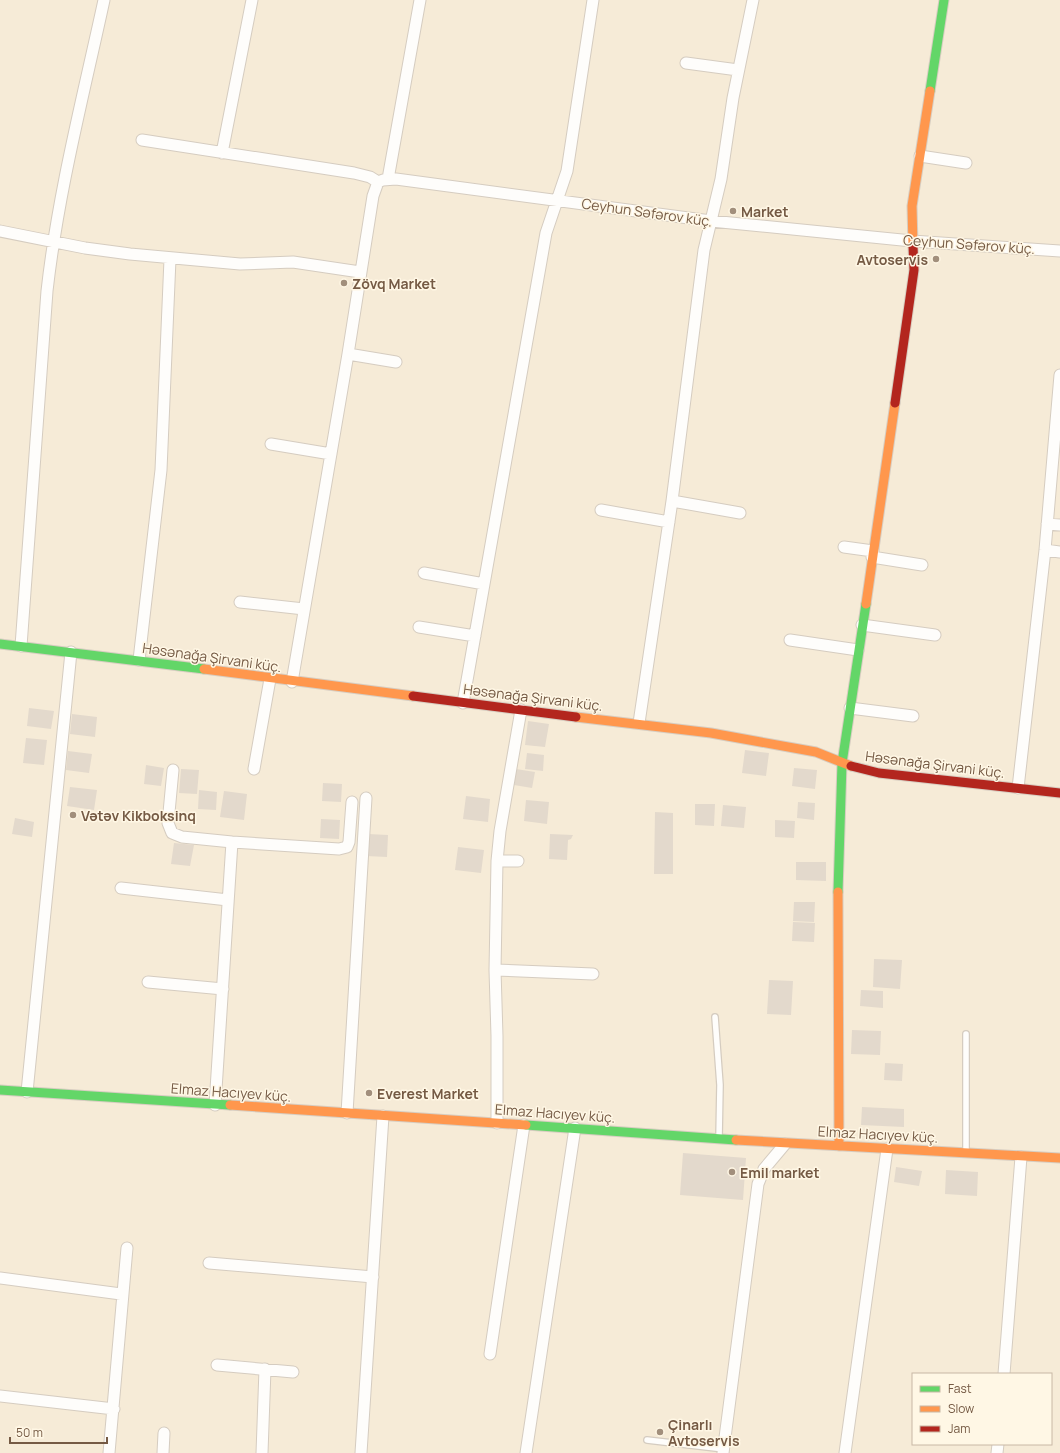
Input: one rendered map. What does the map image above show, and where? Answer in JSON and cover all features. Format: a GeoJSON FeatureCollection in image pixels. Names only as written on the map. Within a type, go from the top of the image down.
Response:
{"type":"FeatureCollection","features":[{"type":"Feature","properties":{"kind":"street"},"geometry":{"type":"LineString","coordinates":[[21,646],[47,292],[53,241],[61,194],[104,0]]}},
{"type":"Feature","properties":{"kind":"street"},"geometry":{"type":"LineString","coordinates":[[222,153],[252,0]]}},
{"type":"Feature","properties":{"kind":"street"},"geometry":{"type":"LineString","coordinates":[[292,682],[348,354],[373,196],[383,180],[420,0]]}},
{"type":"Feature","properties":{"kind":"street"},"geometry":{"type":"LineString","coordinates":[[463,703],[546,233],[567,171],[592,0]]}},
{"type":"Feature","properties":{"kind":"street"},"geometry":{"type":"LineString","coordinates":[[639,723],[672,501],[704,250],[721,179],[738,70],[753,0]]}},
{"type":"Feature","properties":{"kind":"street"},"geometry":{"type":"LineString","coordinates":[[839,1146],[838,850],[842,763],[909,311],[914,270],[912,206],[944,0]]}},
{"type":"Feature","properties":{"kind":"street"},"geometry":{"type":"LineString","coordinates":[[686,63],[738,70]]}},
{"type":"Feature","properties":{"kind":"street","name":"Ceyhun Səfərov küç."},"geometry":{"type":"LineString","coordinates":[[142,140],[354,173],[383,180],[558,200],[711,221],[912,241],[1060,251]]}},
{"type":"Feature","properties":{"kind":"street"},"geometry":{"type":"LineString","coordinates":[[920,156],[966,163]]}},
{"type":"Feature","properties":{"kind":"street"},"geometry":{"type":"LineString","coordinates":[[0,231],[106,251],[170,259],[240,264],[293,262],[360,272]]}},
{"type":"Feature","properties":{"kind":"street"},"geometry":{"type":"LineString","coordinates":[[139,660],[161,470],[170,259]]}},
{"type":"Feature","properties":{"kind":"street"},"geometry":{"type":"LineString","coordinates":[[348,354],[396,362]]}},
{"type":"Feature","properties":{"kind":"street"},"geometry":{"type":"LineString","coordinates":[[1018,788],[1045,550],[1046,524],[1060,375]]}},
{"type":"Feature","properties":{"kind":"street"},"geometry":{"type":"LineString","coordinates":[[271,444],[331,454]]}},
{"type":"Feature","properties":{"kind":"street"},"geometry":{"type":"LineString","coordinates":[[672,501],[740,513]]}},
{"type":"Feature","properties":{"kind":"street"},"geometry":{"type":"LineString","coordinates":[[601,510],[669,522]]}},
{"type":"Feature","properties":{"kind":"street"},"geometry":{"type":"LineString","coordinates":[[1046,524],[1060,525]]}},
{"type":"Feature","properties":{"kind":"street"},"geometry":{"type":"LineString","coordinates":[[844,547],[922,565]]}},
{"type":"Feature","properties":{"kind":"street"},"geometry":{"type":"LineString","coordinates":[[1045,550],[1060,552]]}},
{"type":"Feature","properties":{"kind":"street"},"geometry":{"type":"LineString","coordinates":[[424,573],[484,584]]}},
{"type":"Feature","properties":{"kind":"street"},"geometry":{"type":"LineString","coordinates":[[240,602],[304,609]]}},
{"type":"Feature","properties":{"kind":"street"},"geometry":{"type":"LineString","coordinates":[[862,625],[935,635]]}},
{"type":"Feature","properties":{"kind":"street"},"geometry":{"type":"LineString","coordinates":[[419,628],[475,636]]}},
{"type":"Feature","properties":{"kind":"street"},"geometry":{"type":"LineString","coordinates":[[790,640],[858,650]]}},
{"type":"Feature","properties":{"kind":"street","name":"Həsənağa Şirvani küç."},"geometry":{"type":"LineString","coordinates":[[0,644],[139,660],[292,682],[712,733],[825,754],[842,763],[879,773],[1060,793]]}},
{"type":"Feature","properties":{"kind":"street"},"geometry":{"type":"LineString","coordinates":[[27,1092],[71,652]]}},
{"type":"Feature","properties":{"kind":"street"},"geometry":{"type":"LineString","coordinates":[[254,769],[270,679]]}},
{"type":"Feature","properties":{"kind":"street"},"geometry":{"type":"LineString","coordinates":[[850,708],[913,716]]}},
{"type":"Feature","properties":{"kind":"street"},"geometry":{"type":"LineString","coordinates":[[497,1123],[495,970],[497,861],[500,831],[521,710]]}},
{"type":"Feature","properties":{"kind":"street"},"geometry":{"type":"LineString","coordinates":[[174,770],[168,823],[172,833],[182,837],[339,849],[347,847],[349,842],[352,802]]}},
{"type":"Feature","properties":{"kind":"street"},"geometry":{"type":"LineString","coordinates":[[347,1113],[366,798]]}},
{"type":"Feature","properties":{"kind":"street"},"geometry":{"type":"LineString","coordinates":[[216,1105],[232,842]]}},
{"type":"Feature","properties":{"kind":"street"},"geometry":{"type":"LineString","coordinates":[[497,861],[518,861]]}},
{"type":"Feature","properties":{"kind":"street"},"geometry":{"type":"LineString","coordinates":[[121,888],[228,900]]}},
{"type":"Feature","properties":{"kind":"street"},"geometry":{"type":"LineString","coordinates":[[495,970],[593,974]]}},
{"type":"Feature","properties":{"kind":"street"},"geometry":{"type":"LineString","coordinates":[[148,982],[223,989]]}},
{"type":"Feature","properties":{"kind":"street","name":"Elmaz Hacıyev küç."},"geometry":{"type":"LineString","coordinates":[[0,1090],[524,1124],[785,1144],[1060,1158]]}},
{"type":"Feature","properties":{"kind":"street"},"geometry":{"type":"LineString","coordinates":[[361,1453],[383,1116]]}},
{"type":"Feature","properties":{"kind":"street"},"geometry":{"type":"LineString","coordinates":[[490,1354],[524,1124]]}},
{"type":"Feature","properties":{"kind":"street"},"geometry":{"type":"LineString","coordinates":[[526,1453],[575,1128]]}},
{"type":"Feature","properties":{"kind":"street"},"geometry":{"type":"LineString","coordinates":[[724,1451],[758,1184],[764,1169],[785,1144]]}},
{"type":"Feature","properties":{"kind":"street"},"geometry":{"type":"LineString","coordinates":[[845,1453],[887,1149]]}},
{"type":"Feature","properties":{"kind":"street"},"geometry":{"type":"LineString","coordinates":[[1004,1373],[1022,1156]]}},
{"type":"Feature","properties":{"kind":"street"},"geometry":{"type":"LineString","coordinates":[[110,1453],[127,1248]]}},
{"type":"Feature","properties":{"kind":"street"},"geometry":{"type":"LineString","coordinates":[[209,1263],[373,1277]]}},
{"type":"Feature","properties":{"kind":"street"},"geometry":{"type":"LineString","coordinates":[[0,1278],[122,1294]]}},
{"type":"Feature","properties":{"kind":"street"},"geometry":{"type":"LineString","coordinates":[[217,1365],[293,1372]]}},
{"type":"Feature","properties":{"kind":"street"},"geometry":{"type":"LineString","coordinates":[[262,1453],[265,1369]]}},
{"type":"Feature","properties":{"kind":"street"},"geometry":{"type":"LineString","coordinates":[[0,1396],[114,1409]]}},
{"type":"Feature","properties":{"kind":"street"},"geometry":{"type":"LineString","coordinates":[[163,1453],[164,1433]]}},
{"type":"Feature","properties":{"kind":"lane"},"geometry":{"type":"LineString","coordinates":[[715,1017],[720,1085],[719,1138]]}},
{"type":"Feature","properties":{"kind":"lane"},"geometry":{"type":"LineString","coordinates":[[966,1034],[966,1153]]}},
{"type":"Feature","properties":{"kind":"lane"},"geometry":{"type":"LineString","coordinates":[[647,1440],[724,1451]]}},
{"type":"Feature","properties":{"kind":"shaded area"},"geometry":{"type":"Polygon","coordinates":[[[0,0],[1060,0],[1060,1453],[0,1453],[0,0]]]}},
{"type":"Feature","properties":{"kind":"building"},"geometry":{"type":"Polygon","coordinates":[[[29,708],[54,711],[51,729],[27,726],[29,708]]]}},
{"type":"Feature","properties":{"kind":"building"},"geometry":{"type":"Polygon","coordinates":[[[72,714],[97,717],[95,737],[70,734],[72,714]]]}},
{"type":"Feature","properties":{"kind":"building"},"geometry":{"type":"Polygon","coordinates":[[[528,721],[549,724],[545,747],[525,745],[528,721]]]}},
{"type":"Feature","properties":{"kind":"building"},"geometry":{"type":"Polygon","coordinates":[[[26,738],[47,740],[44,765],[23,763],[26,738]]]}},
{"type":"Feature","properties":{"kind":"building"},"geometry":{"type":"Polygon","coordinates":[[[745,750],[769,753],[766,776],[742,773],[745,750]]]}},
{"type":"Feature","properties":{"kind":"building"},"geometry":{"type":"Polygon","coordinates":[[[68,751],[92,754],[89,773],[66,770],[68,751]]]}},
{"type":"Feature","properties":{"kind":"building"},"geometry":{"type":"Polygon","coordinates":[[[527,753],[544,755],[543,771],[525,769],[527,753]]]}},
{"type":"Feature","properties":{"kind":"building"},"geometry":{"type":"Polygon","coordinates":[[[146,765],[164,768],[161,786],[144,784],[146,765]]]}},
{"type":"Feature","properties":{"kind":"building"},"geometry":{"type":"Polygon","coordinates":[[[794,768],[817,770],[815,789],[792,786],[794,768]]]}},
{"type":"Feature","properties":{"kind":"building"},"geometry":{"type":"Polygon","coordinates":[[[181,769],[199,770],[197,794],[179,793],[181,769]]]}},
{"type":"Feature","properties":{"kind":"building"},"geometry":{"type":"Polygon","coordinates":[[[516,769],[535,772],[532,788],[514,785],[516,769]]]}},
{"type":"Feature","properties":{"kind":"building"},"geometry":{"type":"Polygon","coordinates":[[[323,783],[342,784],[341,802],[322,801],[323,783]]]}},
{"type":"Feature","properties":{"kind":"building"},"geometry":{"type":"Polygon","coordinates":[[[70,787],[97,790],[94,810],[67,806],[70,787]]]}},
{"type":"Feature","properties":{"kind":"building"},"geometry":{"type":"Polygon","coordinates":[[[199,790],[217,792],[216,810],[198,809],[199,790]]]}},
{"type":"Feature","properties":{"kind":"building"},"geometry":{"type":"Polygon","coordinates":[[[224,791],[247,794],[244,820],[220,817],[224,791]]]}},
{"type":"Feature","properties":{"kind":"building"},"geometry":{"type":"Polygon","coordinates":[[[466,796],[490,799],[488,822],[463,819],[466,796]]]}},
{"type":"Feature","properties":{"kind":"building"},"geometry":{"type":"Polygon","coordinates":[[[526,800],[549,802],[547,824],[524,821],[526,800]]]}},
{"type":"Feature","properties":{"kind":"building"},"geometry":{"type":"Polygon","coordinates":[[[798,802],[815,803],[814,820],[797,818],[798,802]]]}},
{"type":"Feature","properties":{"kind":"building"},"geometry":{"type":"Polygon","coordinates":[[[695,804],[715,804],[714,826],[695,825],[695,804]]]}},
{"type":"Feature","properties":{"kind":"building"},"geometry":{"type":"Polygon","coordinates":[[[723,805],[746,807],[744,828],[721,826],[723,805]]]}},
{"type":"Feature","properties":{"kind":"building"},"geometry":{"type":"Polygon","coordinates":[[[655,812],[673,813],[673,874],[654,874],[655,812]]]}},
{"type":"Feature","properties":{"kind":"building"},"geometry":{"type":"Polygon","coordinates":[[[15,818],[34,822],[32,837],[12,834],[15,818]]]}},
{"type":"Feature","properties":{"kind":"building"},"geometry":{"type":"Polygon","coordinates":[[[321,819],[340,820],[339,839],[320,838],[321,819]]]}},
{"type":"Feature","properties":{"kind":"building"},"geometry":{"type":"Polygon","coordinates":[[[775,820],[795,821],[794,838],[775,837],[775,820]]]}},
{"type":"Feature","properties":{"kind":"building"},"geometry":{"type":"Polygon","coordinates":[[[368,834],[388,835],[387,857],[366,856],[368,834]]]}},
{"type":"Feature","properties":{"kind":"building"},"geometry":{"type":"Polygon","coordinates":[[[550,834],[573,835],[571,839],[568,840],[567,860],[549,859],[550,834]]]}},
{"type":"Feature","properties":{"kind":"building"},"geometry":{"type":"Polygon","coordinates":[[[174,843],[194,845],[190,866],[171,864],[174,843]]]}},
{"type":"Feature","properties":{"kind":"building"},"geometry":{"type":"Polygon","coordinates":[[[458,847],[484,850],[481,873],[455,870],[458,847]]]}},
{"type":"Feature","properties":{"kind":"building"},"geometry":{"type":"Polygon","coordinates":[[[796,862],[826,862],[826,881],[796,880],[796,862]]]}},
{"type":"Feature","properties":{"kind":"building"},"geometry":{"type":"Polygon","coordinates":[[[794,902],[815,902],[814,922],[793,921],[794,902]]]}},
{"type":"Feature","properties":{"kind":"building"},"geometry":{"type":"Polygon","coordinates":[[[793,922],[815,923],[814,942],[792,941],[793,922]]]}},
{"type":"Feature","properties":{"kind":"building"},"geometry":{"type":"Polygon","coordinates":[[[874,959],[902,960],[900,989],[873,987],[874,959]]]}},
{"type":"Feature","properties":{"kind":"building"},"geometry":{"type":"Polygon","coordinates":[[[769,980],[793,981],[791,1015],[767,1014],[769,980]]]}},
{"type":"Feature","properties":{"kind":"building"},"geometry":{"type":"Polygon","coordinates":[[[861,990],[883,991],[883,1008],[860,1006],[861,990]]]}},
{"type":"Feature","properties":{"kind":"building"},"geometry":{"type":"Polygon","coordinates":[[[852,1030],[881,1031],[880,1055],[851,1054],[852,1030]]]}},
{"type":"Feature","properties":{"kind":"building"},"geometry":{"type":"Polygon","coordinates":[[[885,1063],[903,1064],[902,1081],[884,1080],[885,1063]]]}},
{"type":"Feature","properties":{"kind":"building"},"geometry":{"type":"Polygon","coordinates":[[[862,1107],[904,1109],[904,1127],[861,1125],[862,1107]]]}},
{"type":"Feature","properties":{"kind":"building"},"geometry":{"type":"Polygon","coordinates":[[[683,1153],[746,1158],[743,1200],[680,1195],[683,1153]]]}},
{"type":"Feature","properties":{"kind":"building"},"geometry":{"type":"Polygon","coordinates":[[[896,1167],[922,1171],[919,1186],[894,1182],[896,1167]]]}},
{"type":"Feature","properties":{"kind":"building"},"geometry":{"type":"Polygon","coordinates":[[[946,1170],[978,1172],[977,1196],[945,1194],[946,1170]]]}},
{"type":"Feature","properties":{"kind":"traffic: fast"},"geometry":{"type":"LineString","coordinates":[[930,91],[944,0]]}},
{"type":"Feature","properties":{"kind":"traffic: fast"},"geometry":{"type":"LineString","coordinates":[[838,892],[842,763],[866,604]]}},
{"type":"Feature","properties":{"kind":"traffic: fast"},"geometry":{"type":"LineString","coordinates":[[0,644],[204,669]]}},
{"type":"Feature","properties":{"kind":"traffic: fast"},"geometry":{"type":"LineString","coordinates":[[0,1090],[230,1105]]}},
{"type":"Feature","properties":{"kind":"traffic: fast"},"geometry":{"type":"LineString","coordinates":[[526,1125],[736,1140]]}},
{"type":"Feature","properties":{"kind":"traffic: slow"},"geometry":{"type":"LineString","coordinates":[[913,246],[912,206],[930,91]]}},
{"type":"Feature","properties":{"kind":"traffic: slow"},"geometry":{"type":"LineString","coordinates":[[866,604],[895,403]]}},
{"type":"Feature","properties":{"kind":"traffic: slow"},"geometry":{"type":"LineString","coordinates":[[204,669],[413,696]]}},
{"type":"Feature","properties":{"kind":"traffic: slow"},"geometry":{"type":"LineString","coordinates":[[576,717],[711,733],[816,752],[851,766]]}},
{"type":"Feature","properties":{"kind":"traffic: slow"},"geometry":{"type":"LineString","coordinates":[[838,892],[839,1146]]}},
{"type":"Feature","properties":{"kind":"traffic: slow"},"geometry":{"type":"LineString","coordinates":[[230,1105],[526,1125]]}},
{"type":"Feature","properties":{"kind":"traffic: slow"},"geometry":{"type":"LineString","coordinates":[[736,1140],[1060,1158]]}},
{"type":"Feature","properties":{"kind":"traffic: jam"},"geometry":{"type":"LineString","coordinates":[[895,403],[914,270],[913,246]]}},
{"type":"Feature","properties":{"kind":"traffic: jam"},"geometry":{"type":"LineString","coordinates":[[413,696],[576,717]]}},
{"type":"Feature","properties":{"kind":"traffic: jam"},"geometry":{"type":"LineString","coordinates":[[851,766],[879,773],[1060,793]]}},
{"type":"Feature","properties":{"kind":"place","name":"Market"},"geometry":{"type":"Point","coordinates":[733,211]}},
{"type":"Feature","properties":{"kind":"place","name":"Avtoservis"},"geometry":{"type":"Point","coordinates":[936,259]}},
{"type":"Feature","properties":{"kind":"place","name":"Zövq Market"},"geometry":{"type":"Point","coordinates":[344,283]}},
{"type":"Feature","properties":{"kind":"place","name":"Vətəv Kikboksinq"},"geometry":{"type":"Point","coordinates":[73,815]}},
{"type":"Feature","properties":{"kind":"place","name":"Everest Market"},"geometry":{"type":"Point","coordinates":[369,1093]}},
{"type":"Feature","properties":{"kind":"place","name":"Emil market"},"geometry":{"type":"Point","coordinates":[732,1172]}},
{"type":"Feature","properties":{"kind":"place","name":"Çinarlı Avtoservis"},"geometry":{"type":"Point","coordinates":[660,1432]}}]}
